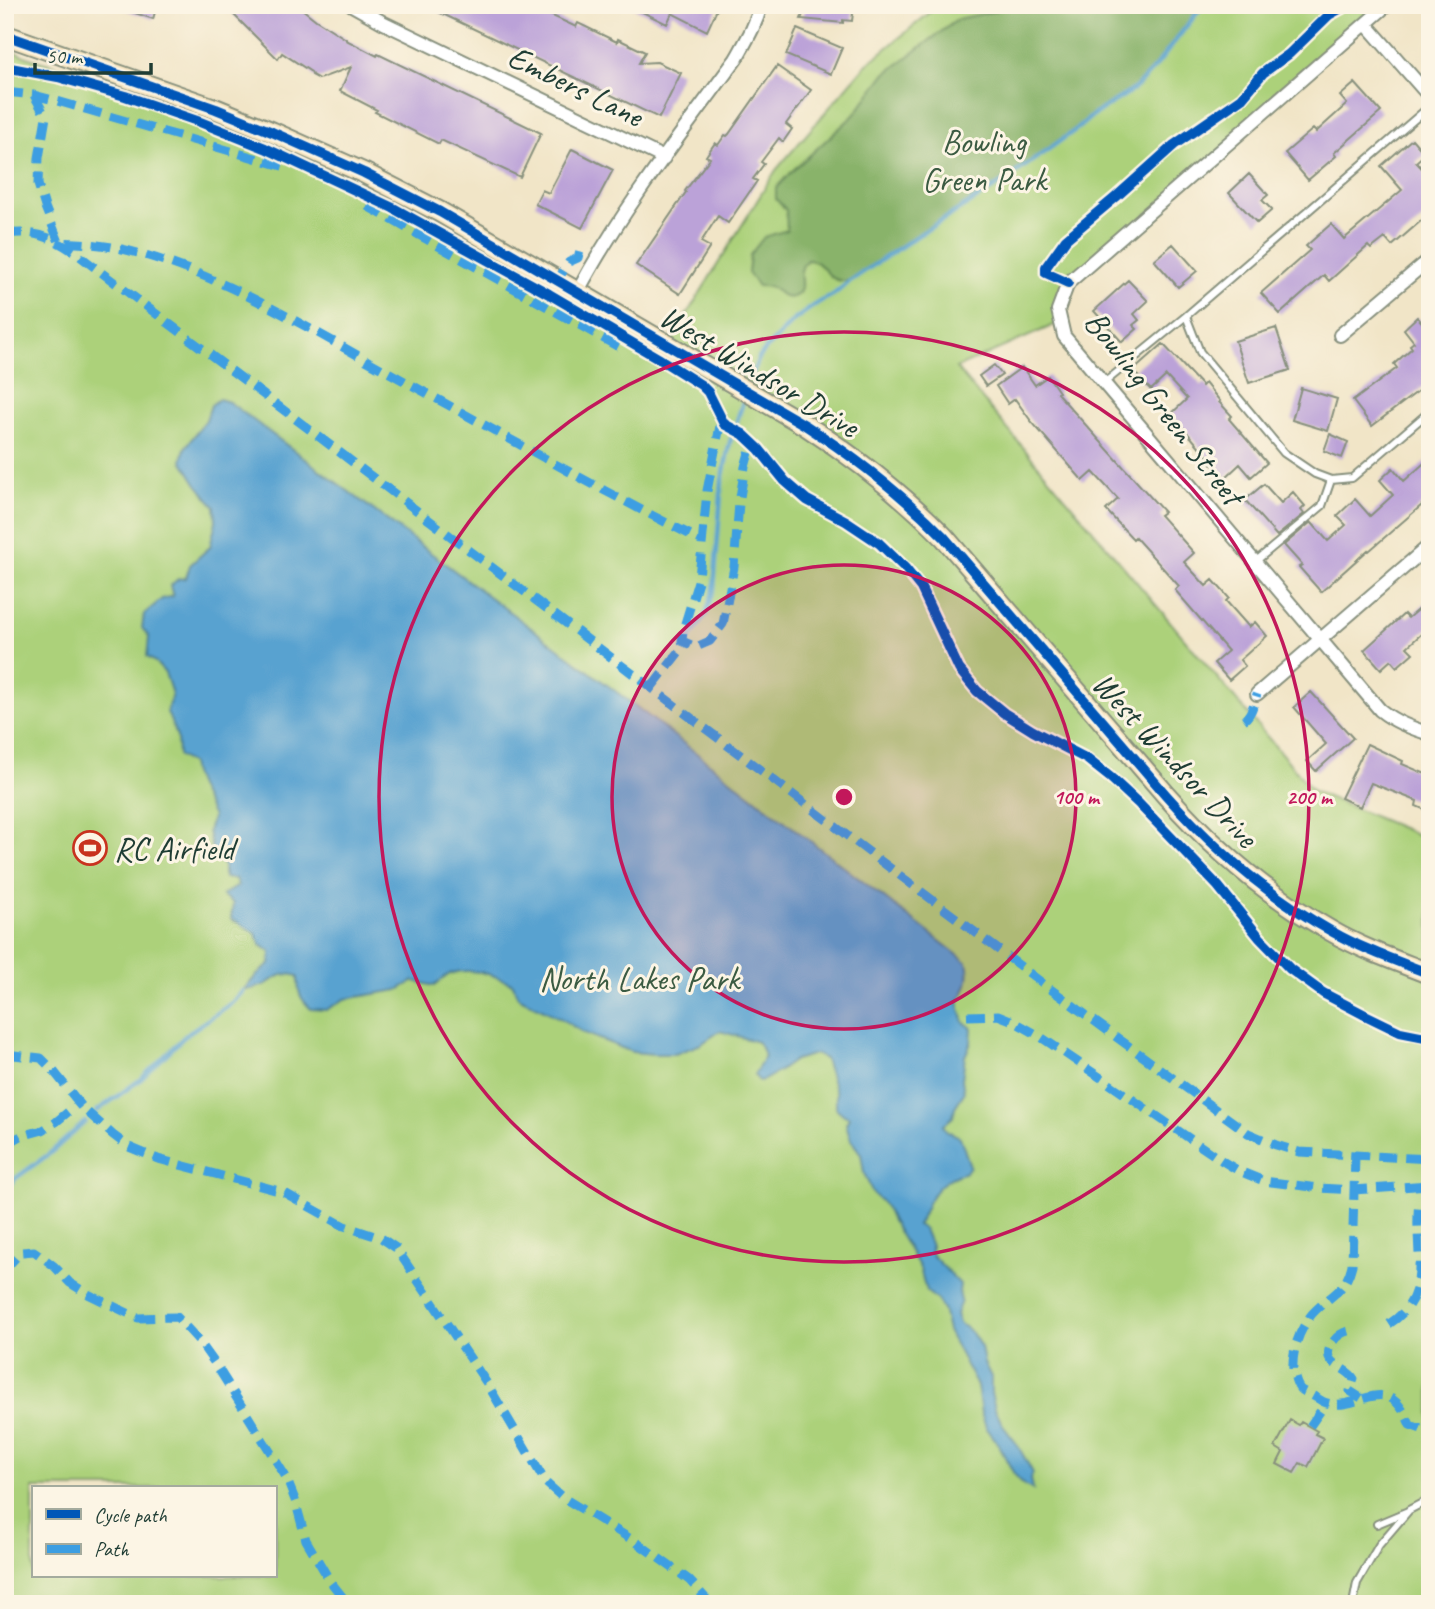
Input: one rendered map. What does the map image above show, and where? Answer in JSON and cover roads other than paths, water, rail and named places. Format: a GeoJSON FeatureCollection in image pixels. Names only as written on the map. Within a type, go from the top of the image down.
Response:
{"type":"FeatureCollection","features":[{"type":"Feature","properties":{"kind":"street","name":"Embers Lane"},"geometry":{"type":"LineString","coordinates":[[352,5],[664,158]]}},
{"type":"Feature","properties":{"kind":"street"},"geometry":{"type":"LineString","coordinates":[[578,291],[609,237],[736,59],[750,35],[761,5]]}},
{"type":"Feature","properties":{"kind":"street","name":"Bowling Green Street"},"geometry":{"type":"LineString","coordinates":[[1387,5],[1068,283],[1058,310],[1064,336],[1380,710],[1392,720],[1430,734]]}},
{"type":"Feature","properties":{"kind":"street"},"geometry":{"type":"LineString","coordinates":[[1366,24],[1430,97]]}},
{"type":"Feature","properties":{"kind":"street","name":"West Windsor Drive"},"geometry":{"type":"LineString","coordinates":[[5,35],[216,109],[413,197],[805,425],[855,458],[925,517],[1166,795],[1213,845],[1297,911],[1361,946],[1430,974]]}},
{"type":"Feature","properties":{"kind":"street"},"geometry":{"type":"LineString","coordinates":[[1340,335],[1430,259]]}},
{"type":"Feature","properties":{"kind":"street"},"geometry":{"type":"LineString","coordinates":[[1257,694],[1430,545]]}},
{"type":"Feature","properties":{"kind":"lane"},"geometry":{"type":"LineString","coordinates":[[1104,383],[1430,106]]}},
{"type":"Feature","properties":{"kind":"lane"},"geometry":{"type":"LineString","coordinates":[[1186,316],[1200,352],[1284,453],[1315,474],[1331,480],[1352,478],[1430,411]]}},
{"type":"Feature","properties":{"kind":"lane"},"geometry":{"type":"LineString","coordinates":[[1255,562],[1322,506],[1331,480]]}},
{"type":"Feature","properties":{"kind":"lane"},"geometry":{"type":"LineString","coordinates":[[1377,1524],[1430,1499]]}},
{"type":"Feature","properties":{"kind":"lane"},"geometry":{"type":"LineString","coordinates":[[1353,1604],[1357,1583],[1379,1545],[1409,1510]]}},
{"type":"Feature","properties":{"kind":"water"},"geometry":{"type":"Polygon","coordinates":[[[219,399],[229,402],[638,708],[967,962],[967,983],[958,1002],[964,1022],[972,1028],[962,1079],[964,1093],[955,1107],[953,1117],[943,1125],[947,1131],[960,1137],[970,1166],[966,1172],[946,1181],[936,1190],[917,1225],[924,1229],[931,1246],[931,1254],[960,1284],[961,1301],[956,1314],[959,1323],[972,1333],[981,1347],[984,1363],[991,1377],[991,1393],[996,1412],[1033,1473],[1030,1480],[1033,1490],[1014,1474],[986,1427],[977,1386],[948,1331],[943,1309],[926,1291],[920,1268],[887,1210],[873,1194],[864,1173],[861,1154],[851,1140],[846,1124],[849,1117],[836,1108],[836,1093],[825,1059],[815,1054],[795,1060],[760,1082],[754,1075],[765,1056],[758,1042],[720,1031],[701,1044],[675,1054],[632,1052],[584,1033],[518,997],[513,984],[476,971],[452,973],[434,986],[414,981],[398,990],[345,999],[326,1010],[311,1009],[307,1005],[300,994],[298,976],[288,974],[243,991],[270,964],[271,952],[261,945],[256,934],[231,919],[233,903],[222,895],[238,886],[236,879],[224,878],[224,866],[212,850],[208,831],[213,817],[197,785],[191,764],[178,755],[177,737],[167,712],[172,694],[165,673],[147,657],[149,637],[142,628],[144,614],[162,599],[173,596],[170,586],[178,579],[186,578],[190,565],[210,547],[216,521],[215,507],[182,460],[185,448],[206,420],[211,405],[219,399]]]}},
{"type":"Feature","properties":{"kind":"waterway"},"geometry":{"type":"LineString","coordinates":[[751,377],[765,350],[794,320],[920,234],[1000,184],[1093,115],[1134,89],[1155,67],[1203,5]]}},
{"type":"Feature","properties":{"kind":"waterway"},"geometry":{"type":"LineString","coordinates":[[688,642],[706,614],[714,589],[722,480],[730,442],[744,399]]}},
{"type":"Feature","properties":{"kind":"waterway"},"geometry":{"type":"LineString","coordinates":[[97,1111],[141,1079],[188,1033],[234,1001],[243,991]]}},
{"type":"Feature","properties":{"kind":"waterway"},"geometry":{"type":"LineString","coordinates":[[5,1190],[85,1122]]}},
{"type":"Feature","properties":{"kind":"place","name":"RC Airfield"},"geometry":{"type":"Point","coordinates":[90,848]}},
{"type":"Feature","properties":{"kind":"park label","name":"Bowling Green Park"},"geometry":{"type":"Point","coordinates":[984,160]}},
{"type":"Feature","properties":{"kind":"park label","name":"North Lakes Park"},"geometry":{"type":"Point","coordinates":[639,978]}}]}
